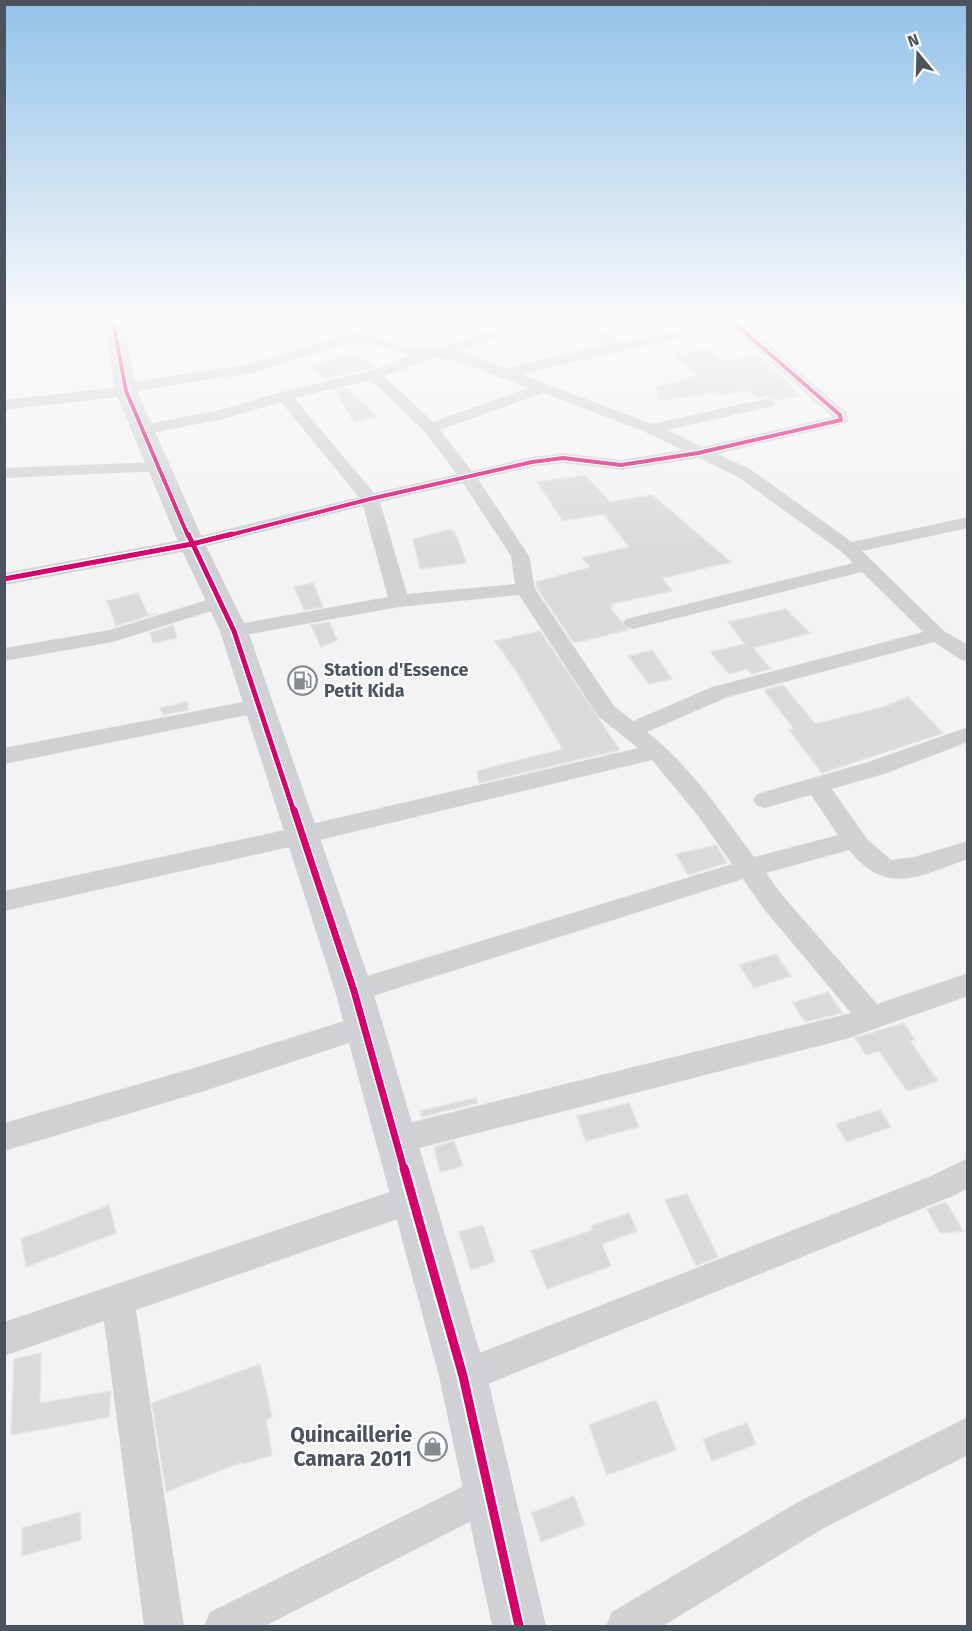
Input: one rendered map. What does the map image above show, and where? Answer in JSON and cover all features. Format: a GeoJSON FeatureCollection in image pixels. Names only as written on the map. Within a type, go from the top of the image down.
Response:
{"type":"FeatureCollection","features":[{"type":"Feature","properties":{"kind":"street"},"geometry":{"type":"LineString","coordinates":[[4,405],[68,397]]}},
{"type":"Feature","properties":{"kind":"street"},"geometry":{"type":"LineString","coordinates":[[129,397],[192,544],[227,616],[354,991],[463,1376],[519,1626]]}},
{"type":"Feature","properties":{"kind":"street"},"geometry":{"type":"LineString","coordinates":[[142,430],[223,414],[280,397]]}},
{"type":"Feature","properties":{"kind":"street"},"geometry":{"type":"LineString","coordinates":[[285,397],[370,499],[399,601]]}},
{"type":"Feature","properties":{"kind":"street"},"geometry":{"type":"LineString","coordinates":[[397,397],[430,428],[468,477],[520,556],[525,589],[606,711],[657,751],[707,811],[772,902],[871,1017]]}},
{"type":"Feature","properties":{"kind":"street"},"geometry":{"type":"LineString","coordinates":[[430,428],[514,397]]}},
{"type":"Feature","properties":{"kind":"street"},"geometry":{"type":"LineString","coordinates":[[568,397],[651,429],[744,474],[849,548],[937,635],[968,655]]}},
{"type":"Feature","properties":{"kind":"street"},"geometry":{"type":"LineString","coordinates":[[4,579],[192,544],[370,499],[532,462],[584,458],[610,465],[621,465],[698,453],[837,423],[841,420],[840,415],[819,397]]}},
{"type":"Feature","properties":{"kind":"street"},"geometry":{"type":"LineString","coordinates":[[651,429],[768,403]]}},
{"type":"Feature","properties":{"kind":"street"},"geometry":{"type":"LineString","coordinates":[[4,473],[158,467]]}},
{"type":"Feature","properties":{"kind":"street"},"geometry":{"type":"LineString","coordinates":[[849,548],[968,522]]}},
{"type":"Feature","properties":{"kind":"street"},"geometry":{"type":"LineString","coordinates":[[633,623],[868,565]]}},
{"type":"Feature","properties":{"kind":"street"},"geometry":{"type":"LineString","coordinates":[[4,654],[227,616],[525,589]]}},
{"type":"Feature","properties":{"kind":"street"},"geometry":{"type":"LineString","coordinates":[[632,730],[720,692],[937,635]]}},
{"type":"Feature","properties":{"kind":"street"},"geometry":{"type":"LineString","coordinates":[[4,756],[259,706]]}},
{"type":"Feature","properties":{"kind":"street"},"geometry":{"type":"LineString","coordinates":[[765,800],[818,787],[968,734]]}},
{"type":"Feature","properties":{"kind":"street"},"geometry":{"type":"LineString","coordinates":[[4,902],[303,836],[657,751]]}},
{"type":"Feature","properties":{"kind":"street"},"geometry":{"type":"LineString","coordinates":[[818,787],[854,840],[878,865],[887,870],[899,870],[968,850]]}},
{"type":"Feature","properties":{"kind":"street"},"geometry":{"type":"LineString","coordinates":[[354,991],[748,868],[854,840]]}},
{"type":"Feature","properties":{"kind":"street"},"geometry":{"type":"LineString","coordinates":[[396,1140],[846,1027],[966,988]]}},
{"type":"Feature","properties":{"kind":"street"},"geometry":{"type":"LineString","coordinates":[[4,1137],[363,1028]]}},
{"type":"Feature","properties":{"kind":"street"},"geometry":{"type":"LineString","coordinates":[[463,1376],[942,1186],[968,1172]]}},
{"type":"Feature","properties":{"kind":"street"},"geometry":{"type":"LineString","coordinates":[[4,1339],[413,1199]]}},
{"type":"Feature","properties":{"kind":"street"},"geometry":{"type":"LineString","coordinates":[[118,1299],[164,1626]]}},
{"type":"Feature","properties":{"kind":"street"},"geometry":{"type":"LineString","coordinates":[[626,1626],[811,1515],[968,1435]]}},
{"type":"Feature","properties":{"kind":"street"},"geometry":{"type":"LineString","coordinates":[[224,1626],[490,1492]]}},
{"type":"Feature","properties":{"kind":"building"},"geometry":{"type":"Polygon","coordinates":[[[340,397],[357,397],[378,417],[354,423],[340,397]]]}},
{"type":"Feature","properties":{"kind":"building"},"geometry":{"type":"Polygon","coordinates":[[[658,397],[685,397],[659,401],[658,397]]]}},
{"type":"Feature","properties":{"kind":"building"},"geometry":{"type":"Polygon","coordinates":[[[770,397],[794,397],[775,400],[770,397]]]}},
{"type":"Feature","properties":{"kind":"building"},"geometry":{"type":"Polygon","coordinates":[[[585,475],[610,502],[652,495],[731,562],[662,578],[672,591],[611,604],[613,607],[610,608],[628,630],[574,643],[537,588],[536,582],[591,567],[582,558],[629,547],[604,514],[563,521],[537,482],[585,475]]]}},
{"type":"Feature","properties":{"kind":"building"},"geometry":{"type":"Polygon","coordinates":[[[451,529],[457,537],[466,563],[420,569],[413,539],[451,529]]]}},
{"type":"Feature","properties":{"kind":"building"},"geometry":{"type":"Polygon","coordinates":[[[313,583],[323,607],[304,610],[294,587],[313,583]]]}},
{"type":"Feature","properties":{"kind":"building"},"geometry":{"type":"Polygon","coordinates":[[[138,593],[148,615],[157,613],[116,626],[107,601],[138,593]]]}},
{"type":"Feature","properties":{"kind":"building"},"geometry":{"type":"Polygon","coordinates":[[[786,609],[810,633],[753,648],[771,669],[751,674],[747,669],[729,674],[710,652],[745,644],[728,622],[786,609]]]}},
{"type":"Feature","properties":{"kind":"building"},"geometry":{"type":"Polygon","coordinates":[[[329,622],[337,640],[321,647],[311,625],[329,622]]]}},
{"type":"Feature","properties":{"kind":"building"},"geometry":{"type":"Polygon","coordinates":[[[173,625],[177,638],[153,643],[150,633],[173,625]]]}},
{"type":"Feature","properties":{"kind":"building"},"geometry":{"type":"Polygon","coordinates":[[[540,631],[620,750],[479,783],[477,771],[563,749],[518,674],[495,641],[540,631]]]}},
{"type":"Feature","properties":{"kind":"building"},"geometry":{"type":"Polygon","coordinates":[[[652,650],[672,679],[649,684],[628,656],[652,650]]]}},
{"type":"Feature","properties":{"kind":"building"},"geometry":{"type":"Polygon","coordinates":[[[783,685],[815,724],[883,707],[908,697],[943,733],[822,773],[789,730],[794,729],[764,690],[783,685]]]}},
{"type":"Feature","properties":{"kind":"building"},"geometry":{"type":"Polygon","coordinates":[[[187,702],[188,710],[163,715],[160,708],[187,702]]]}},
{"type":"Feature","properties":{"kind":"building"},"geometry":{"type":"Polygon","coordinates":[[[716,845],[727,863],[688,875],[676,854],[716,845]]]}},
{"type":"Feature","properties":{"kind":"building"},"geometry":{"type":"Polygon","coordinates":[[[776,954],[791,976],[754,988],[739,965],[776,954]]]}},
{"type":"Feature","properties":{"kind":"building"},"geometry":{"type":"Polygon","coordinates":[[[828,992],[842,1013],[805,1022],[793,1003],[828,992]]]}},
{"type":"Feature","properties":{"kind":"building"},"geometry":{"type":"Polygon","coordinates":[[[904,1023],[915,1040],[910,1041],[938,1081],[907,1091],[879,1051],[866,1055],[855,1038],[904,1023]]]}},
{"type":"Feature","properties":{"kind":"building"},"geometry":{"type":"Polygon","coordinates":[[[476,1098],[478,1103],[422,1117],[420,1111],[476,1098]]]}},
{"type":"Feature","properties":{"kind":"building"},"geometry":{"type":"Polygon","coordinates":[[[629,1103],[639,1127],[586,1141],[577,1116],[629,1103]]]}},
{"type":"Feature","properties":{"kind":"building"},"geometry":{"type":"Polygon","coordinates":[[[880,1110],[891,1127],[847,1142],[836,1124],[880,1110]]]}},
{"type":"Feature","properties":{"kind":"building"},"geometry":{"type":"Polygon","coordinates":[[[454,1141],[463,1166],[440,1172],[434,1147],[454,1141]]]}},
{"type":"Feature","properties":{"kind":"building"},"geometry":{"type":"Polygon","coordinates":[[[687,1194],[718,1257],[696,1266],[665,1200],[687,1194]]]}},
{"type":"Feature","properties":{"kind":"building"},"geometry":{"type":"Polygon","coordinates":[[[946,1202],[963,1231],[940,1233],[927,1209],[946,1202]]]}},
{"type":"Feature","properties":{"kind":"building"},"geometry":{"type":"Polygon","coordinates":[[[109,1205],[116,1233],[26,1267],[21,1239],[109,1205]]]}},
{"type":"Feature","properties":{"kind":"building"},"geometry":{"type":"Polygon","coordinates":[[[629,1213],[637,1231],[602,1244],[611,1266],[547,1289],[531,1251],[593,1230],[591,1226],[629,1213]]]}},
{"type":"Feature","properties":{"kind":"building"},"geometry":{"type":"Polygon","coordinates":[[[483,1225],[495,1262],[471,1270],[459,1232],[483,1225]]]}},
{"type":"Feature","properties":{"kind":"building"},"geometry":{"type":"Polygon","coordinates":[[[41,1353],[40,1403],[111,1391],[109,1417],[11,1435],[14,1359],[41,1353]]]}},
{"type":"Feature","properties":{"kind":"building"},"geometry":{"type":"Polygon","coordinates":[[[260,1364],[272,1417],[266,1420],[272,1455],[243,1464],[242,1462],[166,1492],[152,1403],[260,1364]]]}},
{"type":"Feature","properties":{"kind":"building"},"geometry":{"type":"Polygon","coordinates":[[[656,1400],[676,1450],[607,1475],[589,1425],[656,1400]]]}},
{"type":"Feature","properties":{"kind":"building"},"geometry":{"type":"Polygon","coordinates":[[[747,1423],[756,1444],[712,1461],[703,1439],[747,1423]]]}},
{"type":"Feature","properties":{"kind":"building"},"geometry":{"type":"Polygon","coordinates":[[[574,1496],[585,1525],[541,1542],[532,1513],[574,1496]]]}},
{"type":"Feature","properties":{"kind":"building"},"geometry":{"type":"Polygon","coordinates":[[[80,1512],[81,1540],[22,1556],[22,1528],[80,1512]]]}},
{"type":"Feature","properties":{"kind":"cycle path"},"geometry":{"type":"LineString","coordinates":[[129,397],[192,544],[234,631],[354,991],[463,1376],[519,1626]]}},
{"type":"Feature","properties":{"kind":"cycle path"},"geometry":{"type":"LineString","coordinates":[[4,579],[192,544],[370,499],[532,462],[563,458],[621,465],[698,453],[841,420],[840,415],[819,397]]}},
{"type":"Feature","properties":{"kind":"place","name":"Station d'Essence Petit Kida"},"geometry":{"type":"Point","coordinates":[303,680]}},
{"type":"Feature","properties":{"kind":"place","name":"Quincaillerie Camara 2011"},"geometry":{"type":"Point","coordinates":[433,1447]}}]}
